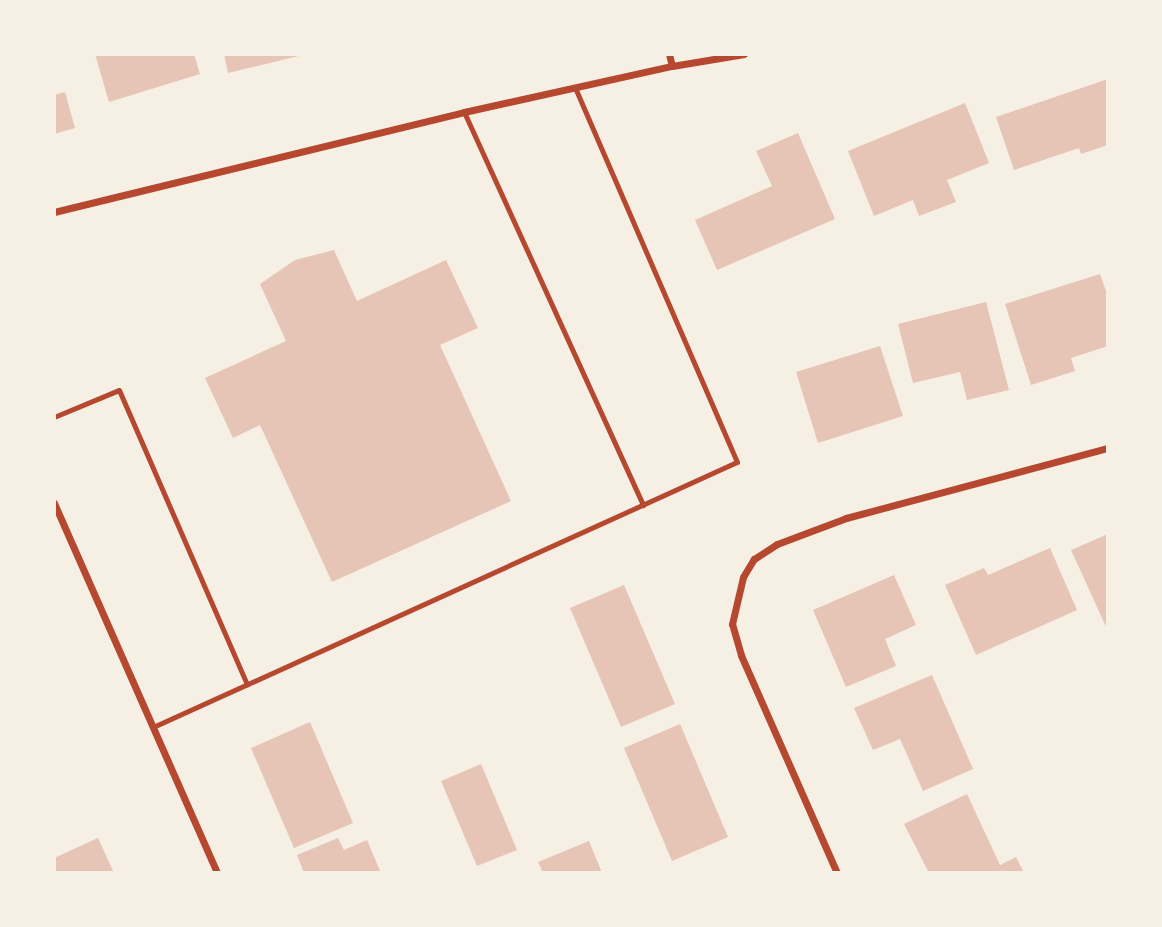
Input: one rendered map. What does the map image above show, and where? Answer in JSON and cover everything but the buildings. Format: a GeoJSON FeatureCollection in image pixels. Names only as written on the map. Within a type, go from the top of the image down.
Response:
{"type":"FeatureCollection","features":[{"type":"Feature","properties":{"kind":"street"},"geometry":{"type":"LineString","coordinates":[[669,54],[672,66]]}},
{"type":"Feature","properties":{"kind":"street"},"geometry":{"type":"LineString","coordinates":[[54,212],[464,112],[672,66],[744,54]]}},
{"type":"Feature","properties":{"kind":"street"},"geometry":{"type":"LineString","coordinates":[[837,873],[741,655],[732,624],[743,577],[754,559],[777,544],[804,532],[1108,448]]}},
{"type":"Feature","properties":{"kind":"street"},"geometry":{"type":"LineString","coordinates":[[54,503],[216,873]]}},
{"type":"Feature","properties":{"kind":"lane"},"geometry":{"type":"LineString","coordinates":[[153,727],[737,462],[575,87]]}},
{"type":"Feature","properties":{"kind":"lane"},"geometry":{"type":"LineString","coordinates":[[464,112],[643,505]]}},
{"type":"Feature","properties":{"kind":"lane"},"geometry":{"type":"LineString","coordinates":[[54,417],[119,390],[247,684]]}}]}
